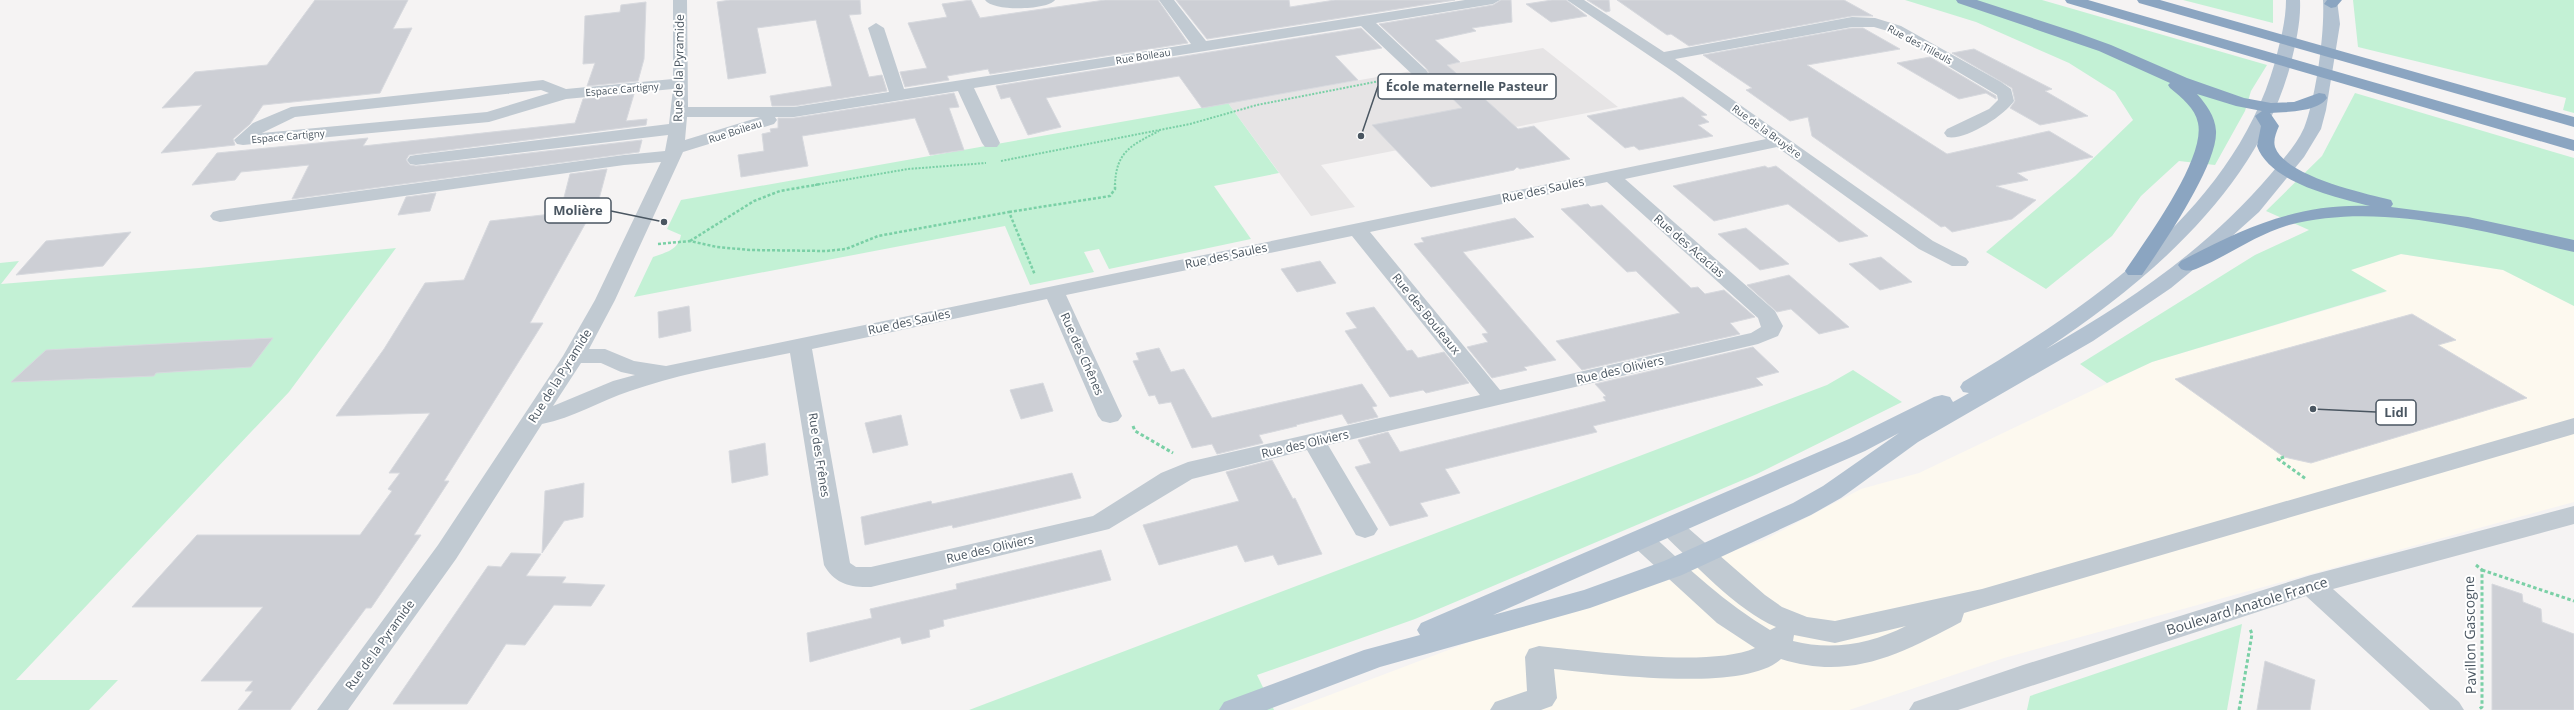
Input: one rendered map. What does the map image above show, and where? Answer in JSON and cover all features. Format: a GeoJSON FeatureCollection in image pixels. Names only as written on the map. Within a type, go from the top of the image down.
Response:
{"type":"FeatureCollection","features":[{"type":"Feature","properties":{"kind":"highway"},"geometry":{"type":"LineString","coordinates":[[1964,0],[2093,44],[2215,95],[2266,112],[2302,107],[2319,98]]}},
{"type":"Feature","properties":{"kind":"highway"},"geometry":{"type":"LineString","coordinates":[[2072,0],[2574,146]]}},
{"type":"Feature","properties":{"kind":"highway"},"geometry":{"type":"LineString","coordinates":[[2144,0],[2574,122]]}},
{"type":"Feature","properties":{"kind":"highway"},"geometry":{"type":"LineString","coordinates":[[2158,0],[2488,87],[2574,107]]}},
{"type":"Feature","properties":{"kind":"highway"},"geometry":{"type":"LineString","coordinates":[[2135,271],[2183,198],[2202,155],[2209,131],[2206,118],[2189,95],[2152,69]]}},
{"type":"Feature","properties":{"kind":"highway"},"geometry":{"type":"LineString","coordinates":[[2266,112],[2270,126],[2265,138],[2267,149],[2277,162],[2286,168],[2347,194],[2459,221],[2574,246]]}},
{"type":"Feature","properties":{"kind":"highway"},"geometry":{"type":"LineString","coordinates":[[2188,265],[2262,228],[2305,216],[2364,212],[2459,221]]}},
{"type":"Feature","properties":{"kind":"main road"},"geometry":{"type":"LineString","coordinates":[[1234,710],[1374,658],[1590,598],[1672,568],[1701,555],[1818,500],[1910,437],[2085,336],[2147,296],[2188,265],[2252,208],[2286,168],[2312,129],[2318,110],[2332,24],[2332,1]]}},
{"type":"Feature","properties":{"kind":"main road"},"geometry":{"type":"LineString","coordinates":[[1374,658],[1465,614],[1642,540],[1857,445],[1959,394],[2054,333],[2135,271],[2208,199],[2232,168],[2266,112],[2277,85],[2293,7]]}},
{"type":"Feature","properties":{"kind":"street","name":"Rue de la Pyramide"},"geometry":{"type":"LineString","coordinates":[[332,710],[424,586],[574,356],[606,300],[631,247],[677,136],[680,83],[680,0]]}},
{"type":"Feature","properties":{"kind":"street"},"geometry":{"type":"LineString","coordinates":[[997,2],[1048,0]]}},
{"type":"Feature","properties":{"kind":"street"},"geometry":{"type":"LineString","coordinates":[[1166,0],[1201,46]]}},
{"type":"Feature","properties":{"kind":"street","name":"Rue Boileau"},"geometry":{"type":"LineString","coordinates":[[677,136],[794,112],[1493,0]]}},
{"type":"Feature","properties":{"kind":"street","name":"Rue de la Bruyère"},"geometry":{"type":"LineString","coordinates":[[1574,0],[1662,57],[1921,242],[1960,262]]}},
{"type":"Feature","properties":{"kind":"street"},"geometry":{"type":"LineString","coordinates":[[1364,20],[1420,73]]}},
{"type":"Feature","properties":{"kind":"street","name":"Rue des Tilleuls"},"geometry":{"type":"LineString","coordinates":[[1662,57],[1852,22],[1883,24],[1896,29],[1989,81],[2005,93],[2006,101],[2001,109],[1953,133]]}},
{"type":"Feature","properties":{"kind":"street"},"geometry":{"type":"LineString","coordinates":[[876,28],[898,95]]}},
{"type":"Feature","properties":{"kind":"street","name":"Espace Cartigny"},"geometry":{"type":"LineString","coordinates":[[564,94],[543,85],[291,112],[259,127],[243,140],[489,117],[564,94],[680,83]]}},
{"type":"Feature","properties":{"kind":"street"},"geometry":{"type":"LineString","coordinates":[[964,84],[990,143]]}},
{"type":"Feature","properties":{"kind":"street","name":"Rue Boileau"},"geometry":{"type":"LineString","coordinates":[[677,136],[794,112]]}},
{"type":"Feature","properties":{"kind":"street"},"geometry":{"type":"LineString","coordinates":[[416,160],[677,136]]}},
{"type":"Feature","properties":{"kind":"street"},"geometry":{"type":"LineString","coordinates":[[220,216],[624,160],[677,136]]}},
{"type":"Feature","properties":{"kind":"street","name":"Rue des Saules"},"geometry":{"type":"LineString","coordinates":[[534,418],[555,414],[609,390],[672,371],[1781,141]]}},
{"type":"Feature","properties":{"kind":"street","name":"Rue des Acacias"},"geometry":{"type":"LineString","coordinates":[[1611,176],[1768,315]]}},
{"type":"Feature","properties":{"kind":"street","name":"Rue des Bouleaux"},"geometry":{"type":"LineString","coordinates":[[1358,229],[1495,399]]}},
{"type":"Feature","properties":{"kind":"street","name":"Rue des Chênes"},"geometry":{"type":"LineString","coordinates":[[1048,293],[1110,416]]}},
{"type":"Feature","properties":{"kind":"street","name":"Rue des Oliviers"},"geometry":{"type":"LineString","coordinates":[[837,565],[842,572],[850,576],[871,577],[1086,527],[1114,517],[1172,476],[1197,468],[1758,338],[1770,331],[1772,326],[1768,315]]}},
{"type":"Feature","properties":{"kind":"street","name":"Rue des Frênes"},"geometry":{"type":"LineString","coordinates":[[800,345],[837,565]]}},
{"type":"Feature","properties":{"kind":"street","name":"Rue des Saules"},"geometry":{"type":"LineString","coordinates":[[574,356],[605,356],[629,367],[654,371],[672,371]]}},
{"type":"Feature","properties":{"kind":"street"},"geometry":{"type":"LineString","coordinates":[[1671,527],[1755,602],[1788,622],[1819,630],[1853,630],[1982,599],[2574,426]]}},
{"type":"Feature","properties":{"kind":"street"},"geometry":{"type":"LineString","coordinates":[[1314,442],[1365,529]]}},
{"type":"Feature","properties":{"kind":"street","name":"Boulevard Anatole France"},"geometry":{"type":"LineString","coordinates":[[1924,710],[2242,606],[2311,585],[2574,515]]}},
{"type":"Feature","properties":{"kind":"street"},"geometry":{"type":"LineString","coordinates":[[1642,540],[1672,568],[1756,638],[1776,648],[1828,658],[1862,654],[1886,647],[1982,599]]}},
{"type":"Feature","properties":{"kind":"street"},"geometry":{"type":"LineString","coordinates":[[2311,585],[2449,710]]}},
{"type":"Feature","properties":{"kind":"street"},"geometry":{"type":"LineString","coordinates":[[1505,710],[1542,698],[1539,658],[1677,666],[1722,666],[1754,661],[1765,657],[1776,648],[1788,622]]}},
{"type":"Feature","properties":{"kind":"path"},"geometry":{"type":"LineString","coordinates":[[996,162],[1162,129],[1225,115],[1257,105],[1420,73]]}},
{"type":"Feature","properties":{"kind":"path"},"geometry":{"type":"LineString","coordinates":[[631,247],[690,241],[750,250],[826,251],[846,249],[878,236],[1009,212],[1110,196],[1115,189],[1114,168],[1125,151],[1162,129]]}},
{"type":"Feature","properties":{"kind":"path"},"geometry":{"type":"LineString","coordinates":[[690,241],[707,233],[739,209],[758,199],[780,192],[920,167],[957,162],[989,163]]}},
{"type":"Feature","properties":{"kind":"path"},"geometry":{"type":"LineString","coordinates":[[1009,212],[1048,293]]}},
{"type":"Feature","properties":{"kind":"path"},"geometry":{"type":"LineString","coordinates":[[1110,416],[1127,413],[1135,431],[1197,468]]}},
{"type":"Feature","properties":{"kind":"path","name":"Pavillon Gascogne"},"geometry":{"type":"LineString","coordinates":[[2454,547],[2482,570],[2482,707],[2478,710]]}},
{"type":"Feature","properties":{"kind":"path"},"geometry":{"type":"LineString","coordinates":[[2482,570],[2574,601]]}},
{"type":"Feature","properties":{"kind":"path"},"geometry":{"type":"LineString","coordinates":[[2239,710],[2252,634],[2242,606]]}},
{"type":"Feature","properties":{"kind":"shaded area"},"geometry":{"type":"Polygon","coordinates":[[[1543,48],[1618,107],[1321,165],[1355,207],[1311,216],[1228,103],[1543,48]]]}},
{"type":"Feature","properties":{"kind":"shaded area"},"geometry":{"type":"Polygon","coordinates":[[[2401,254],[2503,270],[2574,306],[2574,502],[2004,658],[1849,710],[1290,710],[1480,638],[1764,540],[1861,489],[1919,473],[2152,362],[2387,292],[2350,270],[2401,254]]]}},
{"type":"Feature","properties":{"kind":"green space"},"geometry":{"type":"Polygon","coordinates":[[[1905,0],[2042,0],[2267,65],[2251,91],[2245,111],[2215,165],[2179,161],[2141,196],[2112,236],[2046,289],[1986,252],[2075,176],[2133,120],[2115,92],[2069,63],[1976,22],[1905,0]]]}},
{"type":"Feature","properties":{"kind":"green space"},"geometry":{"type":"Polygon","coordinates":[[[2183,0],[2273,0],[2273,23],[2183,0]]]}},
{"type":"Feature","properties":{"kind":"green space"},"geometry":{"type":"Polygon","coordinates":[[[2353,0],[2574,0],[2574,113],[2563,110],[2566,98],[2358,47],[2353,0]]]}},
{"type":"Feature","properties":{"kind":"green space"},"geometry":{"type":"Polygon","coordinates":[[[2355,93],[2574,158],[2574,306],[2503,270],[2401,254],[2351,270],[2387,291],[2152,362],[2107,383],[2080,364],[2255,255],[2309,230],[2266,211],[2322,156],[2355,93]]]}},
{"type":"Feature","properties":{"kind":"green space"},"geometry":{"type":"Polygon","coordinates":[[[1228,103],[1279,173],[1214,186],[1251,239],[1109,269],[1099,249],[1084,252],[1094,272],[1030,285],[1005,226],[634,297],[653,257],[671,250],[680,240],[681,235],[667,229],[681,200],[1228,103]]]}},
{"type":"Feature","properties":{"kind":"green space"},"geometry":{"type":"Polygon","coordinates":[[[396,248],[289,392],[16,680],[118,680],[89,710],[0,710],[0,263],[19,261],[1,284],[199,268],[396,248]]]}},
{"type":"Feature","properties":{"kind":"green space"},"geometry":{"type":"Polygon","coordinates":[[[1853,370],[1902,402],[1757,474],[1415,619],[1257,675],[1274,710],[969,710],[1827,385],[1853,370]]]}},
{"type":"Feature","properties":{"kind":"green space"},"geometry":{"type":"Polygon","coordinates":[[[2242,624],[2227,710],[2027,710],[2030,696],[2242,624]]]}},
{"type":"Feature","properties":{"kind":"building"},"geometry":{"type":"Polygon","coordinates":[[[315,0],[408,0],[393,29],[412,28],[380,93],[263,105],[250,124],[233,139],[235,145],[161,153],[202,105],[162,108],[195,72],[267,65],[315,0]]]}},
{"type":"Feature","properties":{"kind":"building"},"geometry":{"type":"Polygon","coordinates":[[[730,0],[860,0],[861,14],[849,15],[869,77],[882,75],[887,91],[794,106],[772,106],[770,96],[832,86],[816,20],[757,28],[766,73],[728,79],[717,2],[730,0]]]}},
{"type":"Feature","properties":{"kind":"building"},"geometry":{"type":"Polygon","coordinates":[[[971,0],[980,18],[1105,0],[1158,0],[1188,43],[990,74],[988,69],[947,76],[949,80],[905,87],[900,72],[927,68],[908,23],[947,17],[942,4],[971,0]]]}},
{"type":"Feature","properties":{"kind":"building"},"geometry":{"type":"Polygon","coordinates":[[[1176,0],[1289,0],[1290,7],[1335,0],[1455,0],[1207,39],[1176,0]]]}},
{"type":"Feature","properties":{"kind":"building"},"geometry":{"type":"Polygon","coordinates":[[[1501,0],[1511,0],[1512,22],[1472,28],[1476,31],[1435,40],[1460,62],[1447,65],[1518,129],[1534,126],[1570,159],[1520,169],[1517,167],[1514,170],[1431,187],[1372,125],[1462,108],[1428,75],[1429,73],[1427,69],[1379,24],[1493,5],[1501,0]]]}},
{"type":"Feature","properties":{"kind":"building"},"geometry":{"type":"Polygon","coordinates":[[[1552,0],[1566,0],[1587,16],[1551,22],[1526,4],[1552,0]]]}},
{"type":"Feature","properties":{"kind":"building"},"geometry":{"type":"Polygon","coordinates":[[[1587,0],[1609,0],[1610,11],[1606,12],[1587,0]]]}},
{"type":"Feature","properties":{"kind":"building"},"geometry":{"type":"Polygon","coordinates":[[[1617,0],[1844,0],[1873,16],[1852,16],[1689,46],[1671,34],[1667,35],[1617,0]]]}},
{"type":"Feature","properties":{"kind":"building"},"geometry":{"type":"Polygon","coordinates":[[[646,2],[644,59],[638,81],[587,86],[595,63],[583,64],[585,16],[620,12],[621,5],[646,2]]]}},
{"type":"Feature","properties":{"kind":"building"},"geometry":{"type":"Polygon","coordinates":[[[1361,28],[1382,48],[1335,56],[1358,80],[1202,108],[1179,76],[1046,98],[1061,127],[1028,135],[1010,97],[1001,99],[996,86],[1361,28]]]}},
{"type":"Feature","properties":{"kind":"building"},"geometry":{"type":"Polygon","coordinates":[[[1852,28],[1863,28],[1900,49],[1807,65],[1947,154],[2049,131],[2093,157],[2017,173],[2028,180],[1996,186],[2036,200],[2012,219],[1952,232],[1945,226],[1941,227],[1812,136],[1808,117],[1790,121],[1746,90],[1752,88],[1703,55],[1852,28]]]}},
{"type":"Feature","properties":{"kind":"building"},"geometry":{"type":"Polygon","coordinates":[[[1974,49],[2052,89],[2045,91],[2088,116],[2040,125],[2010,108],[2015,101],[2012,88],[1952,53],[1974,49]]]}},
{"type":"Feature","properties":{"kind":"building"},"geometry":{"type":"Polygon","coordinates":[[[1930,57],[1996,96],[1996,99],[1986,93],[1959,99],[1897,63],[1930,57]]]}},
{"type":"Feature","properties":{"kind":"building"},"geometry":{"type":"Polygon","coordinates":[[[954,93],[959,107],[949,108],[964,150],[930,155],[915,118],[802,136],[808,166],[741,177],[738,155],[764,151],[762,134],[771,132],[770,129],[778,128],[778,118],[794,118],[954,93]]]}},
{"type":"Feature","properties":{"kind":"building"},"geometry":{"type":"Polygon","coordinates":[[[634,94],[626,121],[647,119],[646,125],[409,155],[406,160],[410,165],[416,166],[642,140],[639,152],[292,199],[309,165],[241,172],[235,180],[192,185],[217,153],[368,138],[363,146],[575,123],[583,99],[634,94]]]}},
{"type":"Feature","properties":{"kind":"building"},"geometry":{"type":"Polygon","coordinates":[[[1683,97],[1707,115],[1701,116],[1709,122],[1698,125],[1713,136],[1639,150],[1634,146],[1625,148],[1587,116],[1683,97]]]}},
{"type":"Feature","properties":{"kind":"building"},"geometry":{"type":"Polygon","coordinates":[[[1765,166],[1768,168],[1776,166],[1868,236],[1839,242],[1788,204],[1714,221],[1673,186],[1765,166]]]}},
{"type":"Feature","properties":{"kind":"building"},"geometry":{"type":"Polygon","coordinates":[[[607,169],[599,199],[530,323],[543,323],[444,481],[449,481],[414,535],[421,535],[371,608],[366,608],[290,710],[238,710],[253,691],[245,691],[253,681],[201,681],[263,607],[132,607],[197,535],[360,535],[392,491],[388,489],[400,473],[389,473],[430,413],[336,416],[384,349],[425,283],[464,280],[490,221],[560,213],[570,174],[607,169]]]}},
{"type":"Feature","properties":{"kind":"building"},"geometry":{"type":"Polygon","coordinates":[[[436,193],[430,211],[398,215],[406,197],[436,193]]]}},
{"type":"Feature","properties":{"kind":"building"},"geometry":{"type":"Polygon","coordinates":[[[1588,204],[1591,207],[1602,205],[1691,288],[1698,287],[1705,294],[1724,290],[1755,317],[1730,323],[1740,334],[1582,370],[1556,341],[1680,313],[1636,271],[1627,272],[1561,209],[1588,204]]]}},
{"type":"Feature","properties":{"kind":"building"},"geometry":{"type":"Polygon","coordinates":[[[1515,218],[1534,237],[1463,252],[1556,360],[1524,367],[1527,370],[1492,378],[1467,347],[1488,342],[1482,334],[1488,333],[1414,244],[1424,242],[1421,238],[1515,218]]]}},
{"type":"Feature","properties":{"kind":"building"},"geometry":{"type":"Polygon","coordinates":[[[1746,228],[1789,264],[1760,270],[1718,234],[1746,228]]]}},
{"type":"Feature","properties":{"kind":"building"},"geometry":{"type":"Polygon","coordinates":[[[131,232],[103,266],[16,275],[46,241],[131,232]]]}},
{"type":"Feature","properties":{"kind":"building"},"geometry":{"type":"Polygon","coordinates":[[[1881,257],[1912,282],[1880,290],[1849,264],[1881,257]]]}},
{"type":"Feature","properties":{"kind":"building"},"geometry":{"type":"Polygon","coordinates":[[[1320,261],[1336,283],[1297,292],[1281,269],[1320,261]]]}},
{"type":"Feature","properties":{"kind":"building"},"geometry":{"type":"Polygon","coordinates":[[[1789,275],[1849,327],[1819,334],[1791,309],[1777,312],[1747,285],[1789,275]]]}},
{"type":"Feature","properties":{"kind":"building"},"geometry":{"type":"Polygon","coordinates":[[[689,306],[691,331],[659,338],[658,312],[689,306]]]}},
{"type":"Feature","properties":{"kind":"building"},"geometry":{"type":"Polygon","coordinates":[[[1374,307],[1407,351],[1412,350],[1418,358],[1444,352],[1469,383],[1426,393],[1423,390],[1390,397],[1345,331],[1357,328],[1346,313],[1374,307]]]}},
{"type":"Feature","properties":{"kind":"building"},"geometry":{"type":"Polygon","coordinates":[[[2412,314],[2456,340],[2438,345],[2527,398],[2311,463],[2284,457],[2175,379],[2412,314]]]}},
{"type":"Feature","properties":{"kind":"building"},"geometry":{"type":"Polygon","coordinates":[[[273,338],[251,367],[156,373],[154,376],[11,382],[46,350],[273,338]]]}},
{"type":"Feature","properties":{"kind":"building"},"geometry":{"type":"Polygon","coordinates":[[[1753,347],[1779,372],[1756,378],[1763,385],[1593,426],[1597,432],[1445,469],[1460,493],[1420,503],[1428,516],[1390,526],[1355,467],[1371,463],[1358,440],[1388,432],[1400,452],[1606,401],[1603,397],[1606,396],[1595,384],[1753,347]]]}},
{"type":"Feature","properties":{"kind":"building"},"geometry":{"type":"Polygon","coordinates":[[[1159,348],[1171,372],[1184,369],[1212,418],[1362,384],[1377,406],[1372,407],[1378,417],[1348,424],[1342,414],[1259,435],[1263,443],[1217,454],[1212,444],[1192,448],[1171,402],[1159,404],[1155,395],[1149,396],[1133,361],[1139,360],[1136,353],[1159,348]]]}},
{"type":"Feature","properties":{"kind":"building"},"geometry":{"type":"Polygon","coordinates":[[[1043,383],[1053,411],[1021,419],[1010,390],[1043,383]]]}},
{"type":"Feature","properties":{"kind":"building"},"geometry":{"type":"Polygon","coordinates":[[[901,415],[908,445],[873,453],[865,423],[901,415]]]}},
{"type":"Feature","properties":{"kind":"building"},"geometry":{"type":"Polygon","coordinates":[[[765,443],[768,475],[732,483],[729,451],[765,443]]]}},
{"type":"Feature","properties":{"kind":"building"},"geometry":{"type":"Polygon","coordinates":[[[1272,460],[1293,499],[1295,498],[1322,554],[1278,565],[1273,555],[1245,562],[1237,545],[1159,565],[1143,525],[1239,501],[1226,472],[1272,460]]]}},
{"type":"Feature","properties":{"kind":"building"},"geometry":{"type":"Polygon","coordinates":[[[1072,473],[1081,498],[953,528],[952,525],[865,545],[861,517],[931,501],[932,504],[1072,473]]]}},
{"type":"Feature","properties":{"kind":"building"},"geometry":{"type":"Polygon","coordinates":[[[584,483],[583,517],[564,521],[542,553],[545,491],[584,483]]]}},
{"type":"Feature","properties":{"kind":"building"},"geometry":{"type":"Polygon","coordinates":[[[1101,550],[1111,580],[943,620],[944,626],[929,630],[930,637],[902,644],[900,637],[810,662],[807,633],[872,618],[870,609],[957,589],[956,584],[1101,550]]]}},
{"type":"Feature","properties":{"kind":"building"},"geometry":{"type":"Polygon","coordinates":[[[511,553],[541,554],[526,576],[566,577],[562,583],[605,585],[591,606],[554,605],[525,645],[506,644],[467,704],[393,704],[488,566],[501,567],[511,553]]]}},
{"type":"Feature","properties":{"kind":"building"},"geometry":{"type":"Polygon","coordinates":[[[2492,584],[2522,594],[2523,602],[2541,609],[2542,622],[2574,634],[2574,710],[2492,710],[2492,584]]]}},
{"type":"Feature","properties":{"kind":"building"},"geometry":{"type":"Polygon","coordinates":[[[2265,661],[2315,680],[2310,710],[2257,710],[2265,661]]]}},
{"type":"Feature","properties":{"kind":"place","name":"École maternelle Pasteur"},"geometry":{"type":"Point","coordinates":[1361,136]}},
{"type":"Feature","properties":{"kind":"place","name":"Molière"},"geometry":{"type":"Point","coordinates":[664,222]}},
{"type":"Feature","properties":{"kind":"place","name":"Lidl"},"geometry":{"type":"Point","coordinates":[2313,409]}}]}
